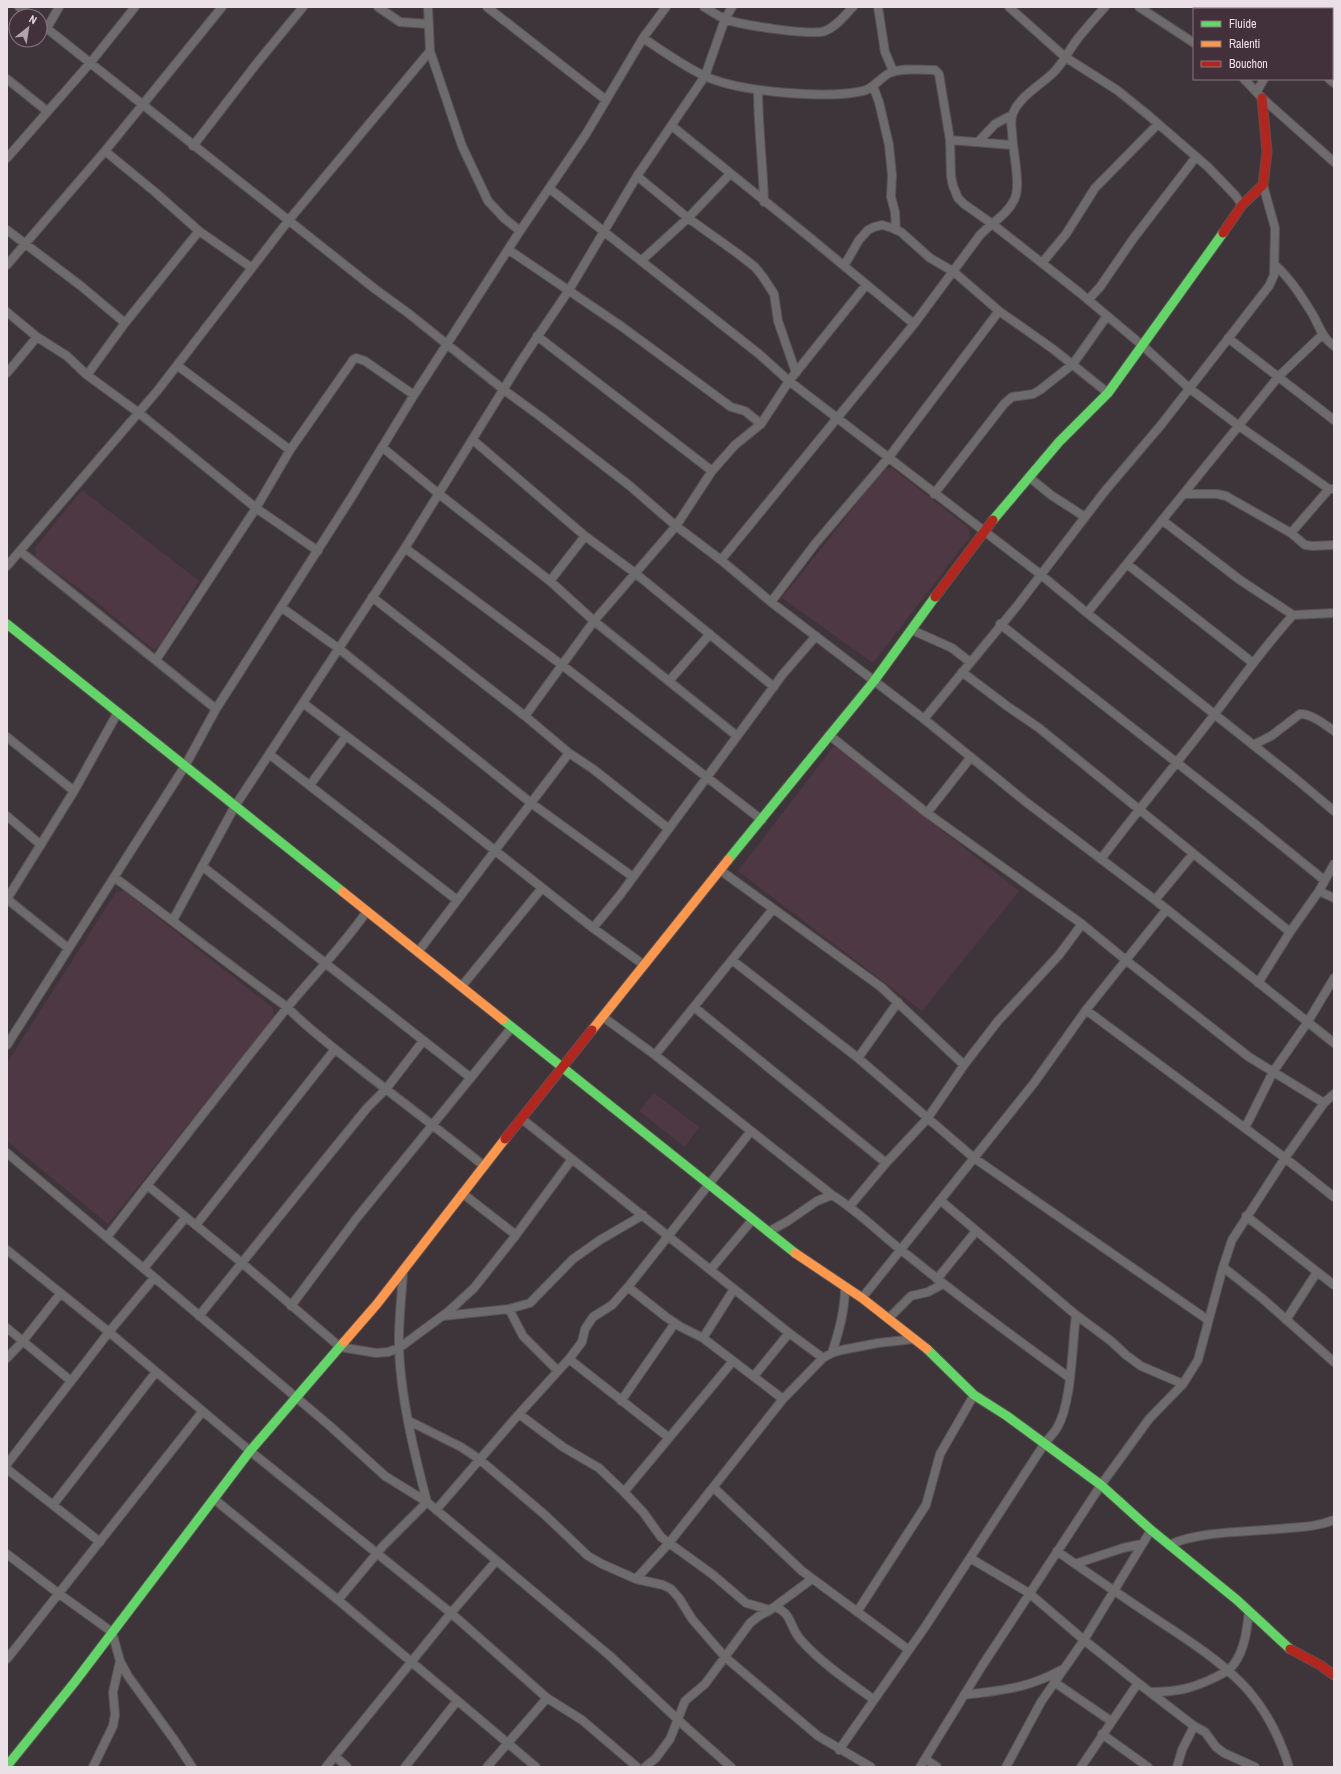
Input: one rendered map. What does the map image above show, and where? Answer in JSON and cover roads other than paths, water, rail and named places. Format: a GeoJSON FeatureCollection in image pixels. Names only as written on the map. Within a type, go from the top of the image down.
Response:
{"type":"FeatureCollection","features":[{"type":"Feature","properties":{"kind":"street"},"geometry":{"type":"LineString","coordinates":[[48,26],[59,7]]}},
{"type":"Feature","properties":{"kind":"street"},"geometry":{"type":"LineString","coordinates":[[7,157],[91,62],[135,7]]}},
{"type":"Feature","properties":{"kind":"street"},"geometry":{"type":"LineString","coordinates":[[7,265],[105,151],[222,7]]}},
{"type":"Feature","properties":{"kind":"street"},"geometry":{"type":"LineString","coordinates":[[193,146],[257,63],[303,7]]}},
{"type":"Feature","properties":{"kind":"street"},"geometry":{"type":"LineString","coordinates":[[378,7],[400,22],[428,24]]}},
{"type":"Feature","properties":{"kind":"street"},"geometry":{"type":"LineString","coordinates":[[428,7],[430,51],[462,146],[483,191],[494,208],[520,232]]}},
{"type":"Feature","properties":{"kind":"street"},"geometry":{"type":"LineString","coordinates":[[487,7],[606,100]]}},
{"type":"Feature","properties":{"kind":"street"},"geometry":{"type":"LineString","coordinates":[[7,1045],[185,766],[216,709],[318,550],[414,395],[586,134],[643,38],[666,7]]}},
{"type":"Feature","properties":{"kind":"street"},"geometry":{"type":"LineString","coordinates":[[704,7],[725,19],[741,24],[819,32],[834,26],[853,7]]}},
{"type":"Feature","properties":{"kind":"street"},"geometry":{"type":"LineString","coordinates":[[173,920],[235,806],[405,548],[537,336],[570,290],[603,231],[637,176],[672,126],[704,76],[725,19],[732,7]]}},
{"type":"Feature","properties":{"kind":"street"},"geometry":{"type":"LineString","coordinates":[[878,7],[885,52],[893,71]]}},
{"type":"Feature","properties":{"kind":"street"},"geometry":{"type":"LineString","coordinates":[[1009,7],[1065,57],[1117,90],[1158,124],[1196,157],[1235,195],[1242,205]]}},
{"type":"Feature","properties":{"kind":"street"},"geometry":{"type":"LineString","coordinates":[[721,560],[914,324],[980,235],[991,223],[1006,212],[1016,195],[1018,181],[1012,144],[1012,115],[1015,107],[1055,71],[1078,38],[1105,7]]}},
{"type":"Feature","properties":{"kind":"street"},"geometry":{"type":"LineString","coordinates":[[1139,7],[1193,42]]}},
{"type":"Feature","properties":{"kind":"street"},"geometry":{"type":"LineString","coordinates":[[48,29],[375,290],[448,343],[504,390],[630,486],[676,526],[721,560],[771,602],[924,719],[1026,802],[1155,900],[1307,1023],[1334,1043]]}},
{"type":"Feature","properties":{"kind":"street"},"geometry":{"type":"LineString","coordinates":[[643,38],[704,76],[726,84],[758,90],[834,94],[864,91],[893,71],[936,70],[939,74],[950,140],[951,176],[958,198],[1088,300],[1190,388],[1239,426],[1332,489],[1291,533]]}},
{"type":"Feature","properties":{"kind":"street"},"geometry":{"type":"LineString","coordinates":[[7,566],[178,366],[288,220],[430,51]]}},
{"type":"Feature","properties":{"kind":"street"},"geometry":{"type":"LineString","coordinates":[[7,79],[48,111]]}},
{"type":"Feature","properties":{"kind":"street"},"geometry":{"type":"LineString","coordinates":[[1245,80],[1259,95],[1334,162]]}},
{"type":"Feature","properties":{"kind":"street"},"geometry":{"type":"LineString","coordinates":[[924,719],[1190,388],[1273,280],[1275,265],[1273,250],[1275,228],[1263,185],[1267,152],[1259,95],[1264,80]]}},
{"type":"Feature","properties":{"kind":"street"},"geometry":{"type":"LineString","coordinates":[[873,86],[879,102],[889,145],[892,175],[891,197],[895,212],[896,230]]}},
{"type":"Feature","properties":{"kind":"street"},"geometry":{"type":"LineString","coordinates":[[758,90],[758,128],[762,154],[764,202]]}},
{"type":"Feature","properties":{"kind":"street"},"geometry":{"type":"LineString","coordinates":[[978,142],[995,124],[1012,115]]}},
{"type":"Feature","properties":{"kind":"street"},"geometry":{"type":"LineString","coordinates":[[1042,263],[1066,234],[1095,188],[1158,124]]}},
{"type":"Feature","properties":{"kind":"street"},"geometry":{"type":"LineString","coordinates":[[672,126],[914,324]]}},
{"type":"Feature","properties":{"kind":"street"},"geometry":{"type":"LineString","coordinates":[[950,140],[1012,144]]}},
{"type":"Feature","properties":{"kind":"street"},"geometry":{"type":"LineString","coordinates":[[105,151],[199,231],[252,268]]}},
{"type":"Feature","properties":{"kind":"street"},"geometry":{"type":"LineString","coordinates":[[1088,300],[1100,287],[1133,239],[1196,157]]}},
{"type":"Feature","properties":{"kind":"street"},"geometry":{"type":"LineString","coordinates":[[641,261],[688,218],[730,174]]}},
{"type":"Feature","properties":{"kind":"street"},"geometry":{"type":"LineString","coordinates":[[637,176],[688,218],[737,252],[755,267],[764,277],[774,294],[778,321],[796,373]]}},
{"type":"Feature","properties":{"kind":"street"},"geometry":{"type":"LineString","coordinates":[[7,1766],[74,1683],[250,1451],[377,1304],[422,1248],[462,1193],[720,870],[874,681],[984,531],[1058,442],[1108,393],[1179,296],[1242,205],[1263,185]]}},
{"type":"Feature","properties":{"kind":"street"},"geometry":{"type":"LineString","coordinates":[[550,189],[759,354],[789,381],[838,417],[934,494],[1040,574],[1334,812]]}},
{"type":"Feature","properties":{"kind":"street"},"geometry":{"type":"LineString","coordinates":[[844,266],[859,240],[868,230],[882,225],[896,230],[930,258],[954,272],[999,311],[1053,348],[1108,393]]}},
{"type":"Feature","properties":{"kind":"street"},"geometry":{"type":"LineString","coordinates":[[7,230],[81,286],[125,323]]}},
{"type":"Feature","properties":{"kind":"street"},"geometry":{"type":"LineString","coordinates":[[87,375],[125,323],[199,231]]}},
{"type":"Feature","properties":{"kind":"street"},"geometry":{"type":"LineString","coordinates":[[509,250],[570,290],[731,407],[745,411],[761,424]]}},
{"type":"Feature","properties":{"kind":"street"},"geometry":{"type":"LineString","coordinates":[[1275,265],[1290,282],[1313,316],[1322,335],[1334,346]]}},
{"type":"Feature","properties":{"kind":"street"},"geometry":{"type":"LineString","coordinates":[[525,716],[594,621],[676,526],[712,471],[735,445],[761,424],[789,381],[866,285]]}},
{"type":"Feature","properties":{"kind":"street"},"geometry":{"type":"LineString","coordinates":[[771,602],[815,544],[889,457],[999,311]]}},
{"type":"Feature","properties":{"kind":"street"},"geometry":{"type":"LineString","coordinates":[[7,312],[37,337],[67,356],[87,375],[139,413],[256,508],[318,550]]}},
{"type":"Feature","properties":{"kind":"street"},"geometry":{"type":"LineString","coordinates":[[934,494],[1004,404],[1012,397],[1033,394],[1040,390],[1073,364],[1107,316]]}},
{"type":"Feature","properties":{"kind":"street"},"geometry":{"type":"LineString","coordinates":[[1087,613],[1162,520],[1185,494],[1279,376],[1322,335]]}},
{"type":"Feature","properties":{"kind":"street"},"geometry":{"type":"LineString","coordinates":[[537,336],[712,471]]}},
{"type":"Feature","properties":{"kind":"street"},"geometry":{"type":"LineString","coordinates":[[7,372],[37,337]]}},
{"type":"Feature","properties":{"kind":"street"},"geometry":{"type":"LineString","coordinates":[[1228,338],[1279,376],[1310,403],[1334,420]]}},
{"type":"Feature","properties":{"kind":"street"},"geometry":{"type":"LineString","coordinates":[[156,660],[256,508],[290,450],[343,373],[356,358],[365,361],[414,395]]}},
{"type":"Feature","properties":{"kind":"street"},"geometry":{"type":"LineString","coordinates":[[178,366],[290,450]]}},
{"type":"Feature","properties":{"kind":"street"},"geometry":{"type":"LineString","coordinates":[[473,440],[586,536],[635,572],[774,687]]}},
{"type":"Feature","properties":{"kind":"street"},"geometry":{"type":"LineString","coordinates":[[382,448],[550,581],[594,621],[737,736]]}},
{"type":"Feature","properties":{"kind":"street"},"geometry":{"type":"LineString","coordinates":[[1029,477],[1051,495],[1085,517]]}},
{"type":"Feature","properties":{"kind":"street"},"geometry":{"type":"LineString","coordinates":[[1185,494],[1216,494],[1226,496],[1291,533],[1308,546],[1334,545]]}},
{"type":"Feature","properties":{"kind":"street"},"geometry":{"type":"LineString","coordinates":[[1162,520],[1240,580],[1294,615],[1334,613]]}},
{"type":"Feature","properties":{"kind":"street"},"geometry":{"type":"LineString","coordinates":[[550,581],[586,536]]}},
{"type":"Feature","properties":{"kind":"street"},"geometry":{"type":"LineString","coordinates":[[405,548],[562,665],[762,820]]}},
{"type":"Feature","properties":{"kind":"street"},"geometry":{"type":"LineString","coordinates":[[20,551],[216,709]]}},
{"type":"Feature","properties":{"kind":"street"},"geometry":{"type":"LineString","coordinates":[[1127,564],[1253,663]]}},
{"type":"Feature","properties":{"kind":"street"},"geometry":{"type":"LineString","coordinates":[[372,597],[525,716],[569,753],[593,769],[669,829]]}},
{"type":"Feature","properties":{"kind":"street"},"geometry":{"type":"LineString","coordinates":[[281,607],[338,648],[531,803],[633,877]]}},
{"type":"Feature","properties":{"kind":"street"},"geometry":{"type":"LineString","coordinates":[[1101,859],[1138,809],[1214,715],[1253,663],[1294,615]]}},
{"type":"Feature","properties":{"kind":"street"},"geometry":{"type":"LineString","coordinates":[[7,624],[462,986],[753,1219],[787,1248],[862,1298],[933,1353],[974,1395],[1045,1443],[1100,1485],[1169,1546],[1237,1600],[1286,1646],[1299,1655],[1320,1665],[1334,1675]]}},
{"type":"Feature","properties":{"kind":"street"},"geometry":{"type":"LineString","coordinates":[[1000,624],[1324,880]]}},
{"type":"Feature","properties":{"kind":"street"},"geometry":{"type":"LineString","coordinates":[[912,630],[952,648],[970,662]]}},
{"type":"Feature","properties":{"kind":"street"},"geometry":{"type":"LineString","coordinates":[[669,681],[710,634]]}},
{"type":"Feature","properties":{"kind":"street"},"geometry":{"type":"LineString","coordinates":[[593,928],[633,877],[774,687],[816,636]]}},
{"type":"Feature","properties":{"kind":"street"},"geometry":{"type":"LineString","coordinates":[[962,672],[1039,728],[1290,932]]}},
{"type":"Feature","properties":{"kind":"street"},"geometry":{"type":"LineString","coordinates":[[303,703],[593,928],[644,965]]}},
{"type":"Feature","properties":{"kind":"street"},"geometry":{"type":"LineString","coordinates":[[68,948],[7,899],[74,791],[118,712]]}},
{"type":"Feature","properties":{"kind":"street"},"geometry":{"type":"LineString","coordinates":[[1253,745],[1271,736],[1300,714],[1305,714],[1314,718],[1334,730]]}},
{"type":"Feature","properties":{"kind":"street"},"geometry":{"type":"LineString","coordinates":[[829,735],[927,813],[1082,924],[1243,1052],[1324,1103]]}},
{"type":"Feature","properties":{"kind":"street"},"geometry":{"type":"LineString","coordinates":[[310,785],[346,736]]}},
{"type":"Feature","properties":{"kind":"street"},"geometry":{"type":"LineString","coordinates":[[7,737],[74,791]]}},
{"type":"Feature","properties":{"kind":"street"},"geometry":{"type":"LineString","coordinates":[[418,952],[569,753]]}},
{"type":"Feature","properties":{"kind":"street"},"geometry":{"type":"LineString","coordinates":[[269,754],[457,900]]}},
{"type":"Feature","properties":{"kind":"street"},"geometry":{"type":"LineString","coordinates":[[927,813],[971,757]]}},
{"type":"Feature","properties":{"kind":"street"},"geometry":{"type":"LineString","coordinates":[[7,816],[40,845]]}},
{"type":"Feature","properties":{"kind":"street"},"geometry":{"type":"LineString","coordinates":[[1155,900],[1193,854]]}},
{"type":"Feature","properties":{"kind":"street"},"geometry":{"type":"LineString","coordinates":[[1258,983],[1290,932],[1319,891],[1334,864]]}},
{"type":"Feature","properties":{"kind":"street"},"geometry":{"type":"LineString","coordinates":[[202,866],[471,1078]]}},
{"type":"Feature","properties":{"kind":"street"},"geometry":{"type":"LineString","coordinates":[[720,870],[882,987],[964,1065]]}},
{"type":"Feature","properties":{"kind":"street"},"geometry":{"type":"LineString","coordinates":[[114,877],[173,920],[214,954],[287,1007],[297,1018],[335,1049],[433,1124],[484,1166]]}},
{"type":"Feature","properties":{"kind":"street"},"geometry":{"type":"LineString","coordinates":[[462,986],[542,888]]}},
{"type":"Feature","properties":{"kind":"street"},"geometry":{"type":"LineString","coordinates":[[1319,891],[1334,898]]}},
{"type":"Feature","properties":{"kind":"street"},"geometry":{"type":"LineString","coordinates":[[655,1055],[773,909]]}},
{"type":"Feature","properties":{"kind":"street"},"geometry":{"type":"LineString","coordinates":[[107,1237],[287,1007],[326,964],[358,924],[366,910]]}},
{"type":"Feature","properties":{"kind":"street"},"geometry":{"type":"LineString","coordinates":[[862,1298],[1034,1082],[1086,1010],[1127,961],[1166,910]]}},
{"type":"Feature","properties":{"kind":"street"},"geometry":{"type":"LineString","coordinates":[[850,1206],[886,1163],[927,1119],[964,1065],[998,1021],[1059,954],[1082,924]]}},
{"type":"Feature","properties":{"kind":"street"},"geometry":{"type":"LineString","coordinates":[[732,960],[858,1058],[974,1158],[1208,1320]]}},
{"type":"Feature","properties":{"kind":"street"},"geometry":{"type":"LineString","coordinates":[[1245,1128],[1273,1072],[1307,1023],[1334,978]]}},
{"type":"Feature","properties":{"kind":"street"},"geometry":{"type":"LineString","coordinates":[[858,1058],[898,1002]]}},
{"type":"Feature","properties":{"kind":"street"},"geometry":{"type":"LineString","coordinates":[[694,1006],[886,1163]]}},
{"type":"Feature","properties":{"kind":"street"},"geometry":{"type":"LineString","coordinates":[[1086,1010],[1285,1158],[1334,1197]]}},
{"type":"Feature","properties":{"kind":"street"},"geometry":{"type":"LineString","coordinates":[[603,1017],[655,1055],[832,1195],[850,1206],[900,1250],[940,1281],[1070,1378]]}},
{"type":"Feature","properties":{"kind":"street"},"geometry":{"type":"LineString","coordinates":[[291,1306],[356,1219],[512,1027]]}},
{"type":"Feature","properties":{"kind":"street"},"geometry":{"type":"LineString","coordinates":[[199,1316],[367,1108],[386,1089],[423,1041]]}},
{"type":"Feature","properties":{"kind":"street"},"geometry":{"type":"LineString","coordinates":[[196,1225],[335,1049]]}},
{"type":"Feature","properties":{"kind":"street"},"geometry":{"type":"LineString","coordinates":[[920,1767],[1029,1593],[1100,1485],[1149,1419],[1183,1384],[1198,1360],[1223,1267],[1232,1240],[1246,1216],[1285,1158],[1324,1103],[1334,1094]]}},
{"type":"Feature","properties":{"kind":"street"},"geometry":{"type":"LineString","coordinates":[[522,1119],[789,1333],[823,1358]]}},
{"type":"Feature","properties":{"kind":"street"},"geometry":{"type":"LineString","coordinates":[[436,1510],[479,1459],[569,1359],[582,1342],[585,1329],[593,1317],[612,1305],[628,1287],[751,1131]]}},
{"type":"Feature","properties":{"kind":"street"},"geometry":{"type":"LineString","coordinates":[[7,1153],[330,1426],[385,1476],[427,1502],[610,1656],[731,1767]]}},
{"type":"Feature","properties":{"kind":"street"},"geometry":{"type":"LineString","coordinates":[[148,1186],[242,1263],[340,1347],[376,1353],[388,1352],[399,1348],[443,1316],[474,1288],[516,1235],[572,1159]]}},
{"type":"Feature","properties":{"kind":"street"},"geometry":{"type":"LineString","coordinates":[[462,1193],[516,1235]]}},
{"type":"Feature","properties":{"kind":"street"},"geometry":{"type":"LineString","coordinates":[[768,1232],[788,1221],[817,1201],[832,1195]]}},
{"type":"Feature","properties":{"kind":"street"},"geometry":{"type":"LineString","coordinates":[[940,1200],[1076,1315],[1141,1366],[1183,1384]]}},
{"type":"Feature","properties":{"kind":"street"},"geometry":{"type":"LineString","coordinates":[[443,1316],[509,1309],[530,1303],[573,1259],[600,1240],[643,1215]]}},
{"type":"Feature","properties":{"kind":"street"},"geometry":{"type":"LineString","coordinates":[[1246,1216],[1334,1285]]}},
{"type":"Feature","properties":{"kind":"street"},"geometry":{"type":"LineString","coordinates":[[144,1268],[186,1217]]}},
{"type":"Feature","properties":{"kind":"street"},"geometry":{"type":"LineString","coordinates":[[711,1270],[753,1219]]}},
{"type":"Feature","properties":{"kind":"street"},"geometry":{"type":"LineString","coordinates":[[888,1319],[911,1296],[928,1292],[940,1281],[976,1231]]}},
{"type":"Feature","properties":{"kind":"street"},"geometry":{"type":"LineString","coordinates":[[7,1250],[109,1332],[202,1412],[451,1613],[547,1698],[582,1720],[637,1767]]}},
{"type":"Feature","properties":{"kind":"street"},"geometry":{"type":"LineString","coordinates":[[1223,1267],[1334,1362]]}},
{"type":"Feature","properties":{"kind":"street"},"geometry":{"type":"LineString","coordinates":[[403,1270],[399,1348],[408,1421],[427,1502]]}},
{"type":"Feature","properties":{"kind":"street"},"geometry":{"type":"LineString","coordinates":[[1286,1320],[1317,1272]]}},
{"type":"Feature","properties":{"kind":"street"},"geometry":{"type":"LineString","coordinates":[[7,1464],[109,1332],[154,1278]]}},
{"type":"Feature","properties":{"kind":"street"},"geometry":{"type":"LineString","coordinates":[[832,1353],[839,1331],[845,1301],[845,1286]]}},
{"type":"Feature","properties":{"kind":"street"},"geometry":{"type":"LineString","coordinates":[[628,1287],[675,1323],[703,1338],[783,1399]]}},
{"type":"Feature","properties":{"kind":"street"},"geometry":{"type":"LineString","coordinates":[[703,1338],[734,1289]]}},
{"type":"Feature","properties":{"kind":"street"},"geometry":{"type":"LineString","coordinates":[[7,1358],[23,1341],[60,1294]]}},
{"type":"Feature","properties":{"kind":"street"},"geometry":{"type":"LineString","coordinates":[[509,1309],[523,1336],[558,1371]]}},
{"type":"Feature","properties":{"kind":"street"},"geometry":{"type":"LineString","coordinates":[[839,1750],[909,1650],[1045,1443],[1057,1428],[1064,1410],[1070,1378],[1076,1315]]}},
{"type":"Feature","properties":{"kind":"street"},"geometry":{"type":"LineString","coordinates":[[621,1400],[675,1323]]}},
{"type":"Feature","properties":{"kind":"street"},"geometry":{"type":"LineString","coordinates":[[7,1328],[71,1381]]}},
{"type":"Feature","properties":{"kind":"street"},"geometry":{"type":"LineString","coordinates":[[754,1376],[789,1333]]}},
{"type":"Feature","properties":{"kind":"street"},"geometry":{"type":"LineString","coordinates":[[636,1579],[669,1543],[783,1399],[823,1358],[832,1353],[878,1343],[914,1339]]}},
{"type":"Feature","properties":{"kind":"street"},"geometry":{"type":"LineString","coordinates":[[569,1359],[668,1438]]}},
{"type":"Feature","properties":{"kind":"street"},"geometry":{"type":"LineString","coordinates":[[624,1492],[733,1361]]}},
{"type":"Feature","properties":{"kind":"street"},"geometry":{"type":"LineString","coordinates":[[53,1505],[156,1372]]}},
{"type":"Feature","properties":{"kind":"street"},"geometry":{"type":"LineString","coordinates":[[857,1612],[926,1505],[940,1454],[974,1395]]}},
{"type":"Feature","properties":{"kind":"street"},"geometry":{"type":"LineString","coordinates":[[7,1659],[202,1412]]}},
{"type":"Feature","properties":{"kind":"street"},"geometry":{"type":"LineString","coordinates":[[519,1414],[562,1447],[599,1468],[643,1512],[661,1537],[712,1574],[746,1602],[781,1609],[785,1612],[796,1634],[808,1646],[851,1683],[874,1699]]}},
{"type":"Feature","properties":{"kind":"street"},"geometry":{"type":"LineString","coordinates":[[408,1421],[461,1448],[479,1459],[545,1515],[588,1556],[636,1579],[663,1585],[671,1589],[679,1598],[692,1620],[725,1657],[818,1736],[839,1750],[871,1767]]}},
{"type":"Feature","properties":{"kind":"street"},"geometry":{"type":"LineString","coordinates":[[7,1469],[100,1542]]}},
{"type":"Feature","properties":{"kind":"street"},"geometry":{"type":"LineString","coordinates":[[713,1487],[735,1506],[802,1571],[909,1650]]}},
{"type":"Feature","properties":{"kind":"street"},"geometry":{"type":"LineString","coordinates":[[214,1499],[338,1600],[536,1767]]}},
{"type":"Feature","properties":{"kind":"street"},"geometry":{"type":"LineString","coordinates":[[338,1600],[377,1554],[427,1502]]}},
{"type":"Feature","properties":{"kind":"street"},"geometry":{"type":"LineString","coordinates":[[1169,1546],[1183,1539],[1205,1535],[1316,1526],[1334,1520]]}},
{"type":"Feature","properties":{"kind":"street"},"geometry":{"type":"LineString","coordinates":[[1006,1767],[1034,1714],[1054,1682],[1084,1640],[1151,1530]]}},
{"type":"Feature","properties":{"kind":"street"},"geometry":{"type":"LineString","coordinates":[[1075,1564],[1123,1548],[1142,1544]]}},
{"type":"Feature","properties":{"kind":"street"},"geometry":{"type":"LineString","coordinates":[[1056,1551],[1189,1641],[1227,1671],[1251,1694],[1265,1713],[1284,1748],[1289,1767]]}},
{"type":"Feature","properties":{"kind":"street"},"geometry":{"type":"LineString","coordinates":[[7,1554],[112,1632],[120,1661],[128,1676],[175,1740],[192,1767]]}},
{"type":"Feature","properties":{"kind":"street"},"geometry":{"type":"LineString","coordinates":[[970,1558],[1029,1593],[1084,1640],[1138,1683],[1208,1735],[1216,1747],[1224,1753],[1255,1767]]}},
{"type":"Feature","properties":{"kind":"street"},"geometry":{"type":"LineString","coordinates":[[326,1767],[451,1613],[496,1561]]}},
{"type":"Feature","properties":{"kind":"street"},"geometry":{"type":"LineString","coordinates":[[646,1767],[664,1749],[670,1739],[685,1701],[705,1684],[754,1619],[812,1579]]}},
{"type":"Feature","properties":{"kind":"street"},"geometry":{"type":"LineString","coordinates":[[1150,1692],[1169,1692],[1190,1688],[1227,1671],[1233,1665],[1245,1639],[1249,1611]]}},
{"type":"Feature","properties":{"kind":"street"},"geometry":{"type":"LineString","coordinates":[[93,1767],[114,1726],[115,1716],[112,1692],[120,1661]]}},
{"type":"Feature","properties":{"kind":"street"},"geometry":{"type":"LineString","coordinates":[[964,1695],[1022,1687],[1045,1679],[1063,1669]]}},
{"type":"Feature","properties":{"kind":"street"},"geometry":{"type":"LineString","coordinates":[[1054,1682],[1111,1721]]}},
{"type":"Feature","properties":{"kind":"street"},"geometry":{"type":"LineString","coordinates":[[1081,1767],[1138,1683]]}},
{"type":"Feature","properties":{"kind":"street"},"geometry":{"type":"LineString","coordinates":[[487,1767],[547,1698]]}},
{"type":"Feature","properties":{"kind":"street"},"geometry":{"type":"LineString","coordinates":[[405,1767],[456,1701]]}},
{"type":"Feature","properties":{"kind":"street"},"geometry":{"type":"LineString","coordinates":[[1177,1767],[1182,1750],[1194,1726]]}},
{"type":"Feature","properties":{"kind":"street"},"geometry":{"type":"LineString","coordinates":[[1102,1734],[1148,1767]]}},
{"type":"Feature","properties":{"kind":"street"},"geometry":{"type":"LineString","coordinates":[[335,1756],[347,1767]]}},
{"type":"Feature","properties":{"kind":"street"},"geometry":{"type":"LineString","coordinates":[[925,1759],[937,1767]]}}]}
